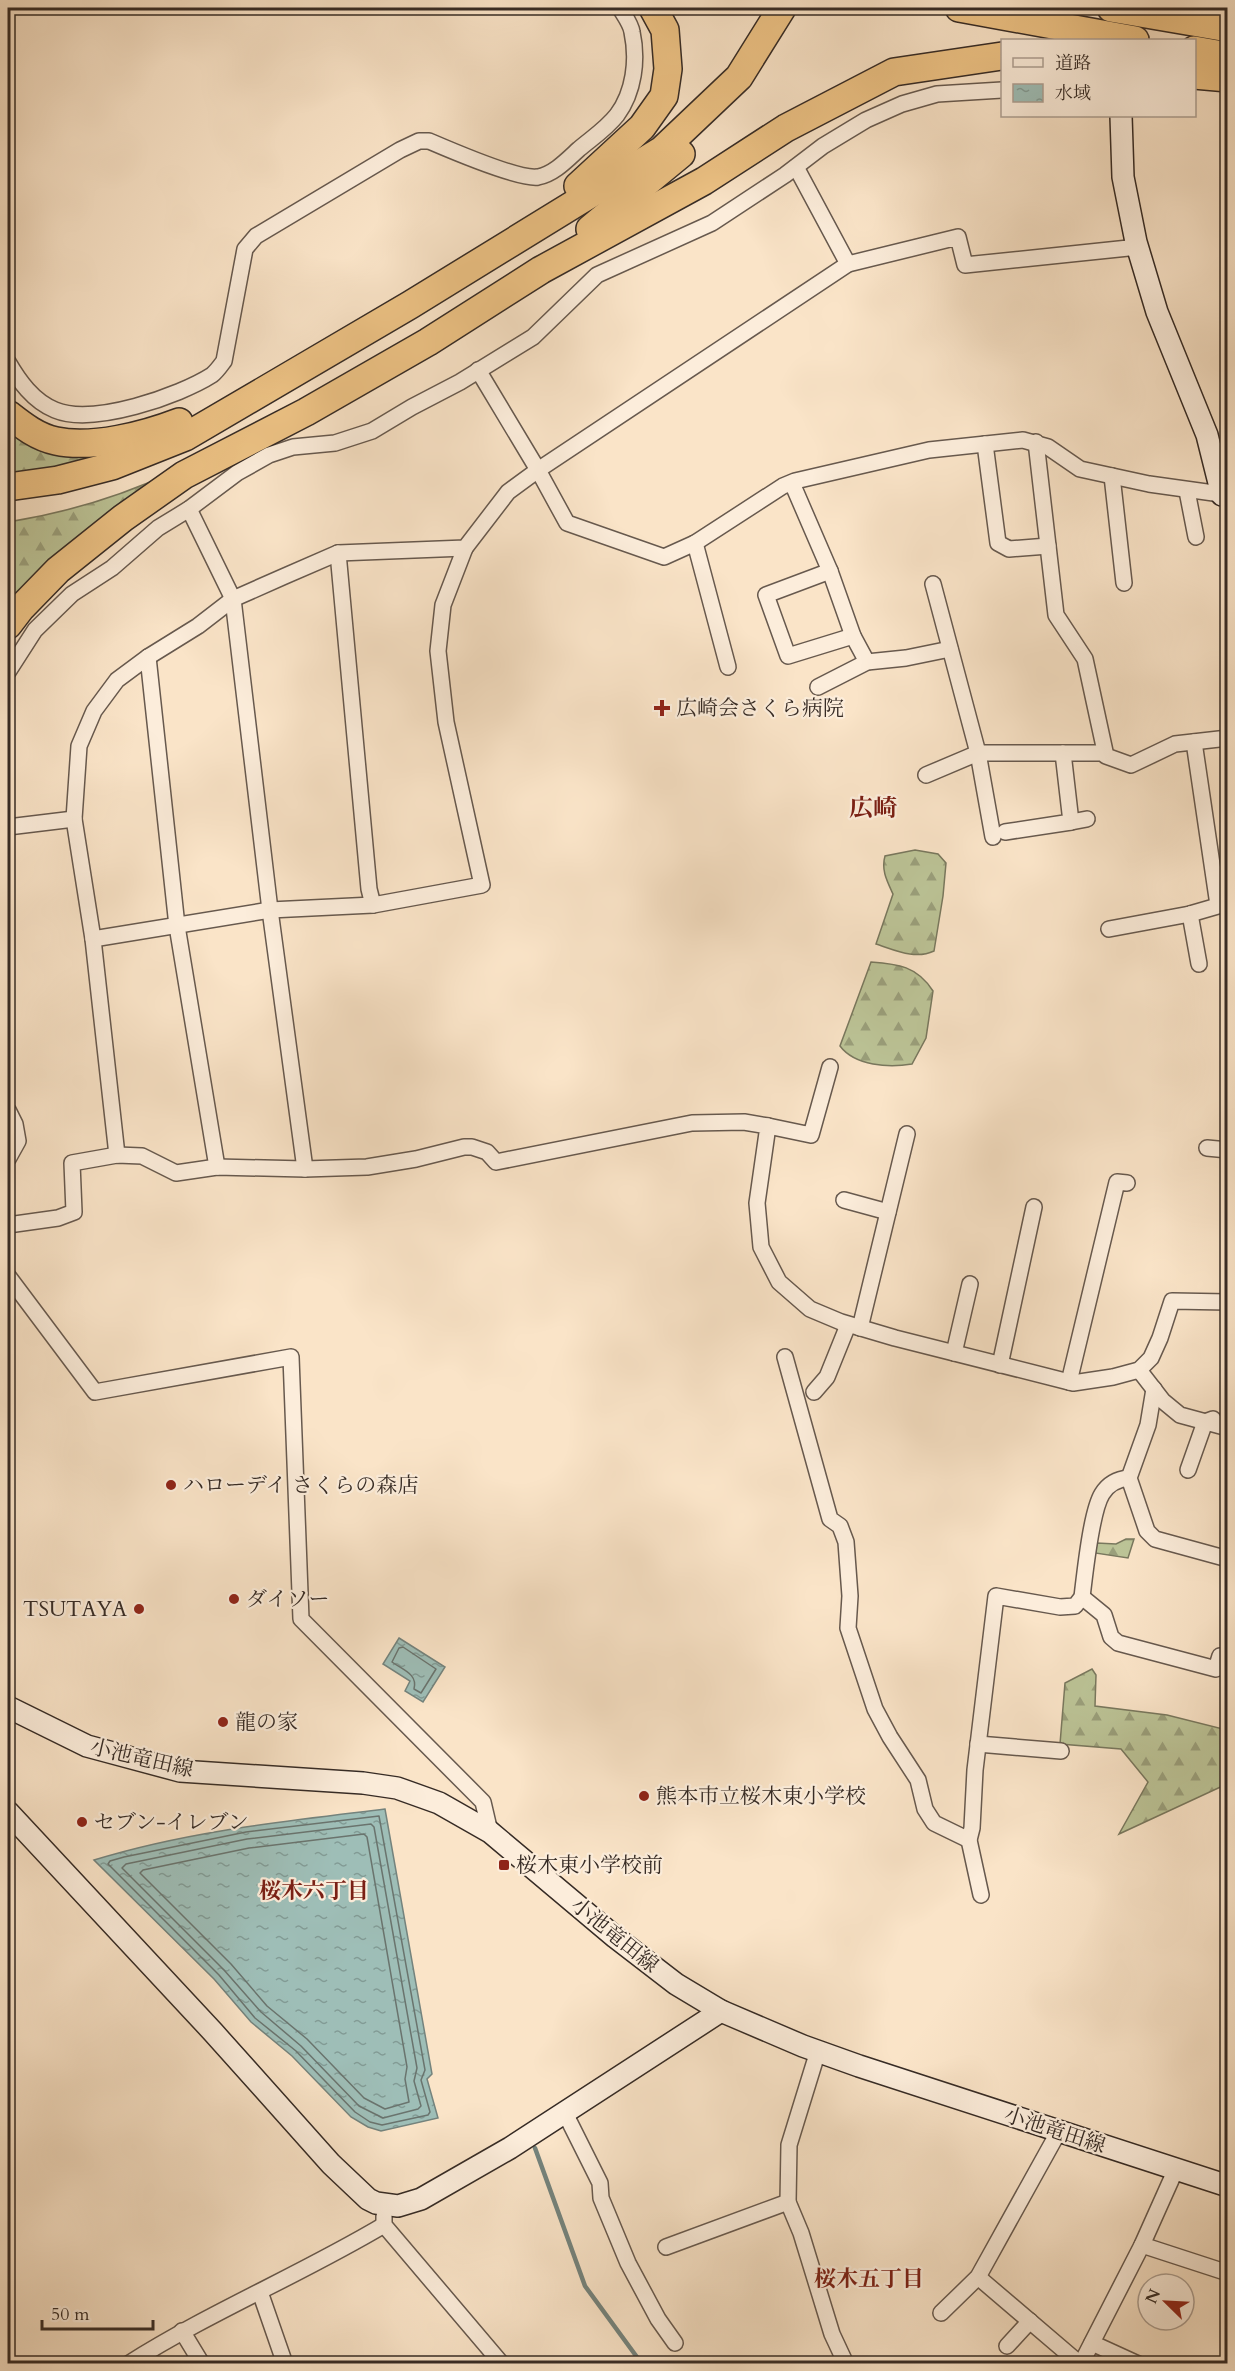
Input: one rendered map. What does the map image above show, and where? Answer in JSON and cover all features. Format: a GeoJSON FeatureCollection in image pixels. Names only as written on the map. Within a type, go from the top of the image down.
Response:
{"type":"FeatureCollection","features":[{"type":"Feature","properties":{"kind":"highway"},"geometry":{"type":"LineString","coordinates":[[518,238],[642,127],[664,96],[668,69],[665,30],[653,8]]}},
{"type":"Feature","properties":{"kind":"highway"},"geometry":{"type":"LineString","coordinates":[[8,487],[58,480],[112,466],[185,437],[410,305],[662,150],[739,77],[783,8]]}},
{"type":"Feature","properties":{"kind":"highway"},"geometry":{"type":"LineString","coordinates":[[541,270],[706,133],[750,84],[799,8]]}},
{"type":"Feature","properties":{"kind":"highway"},"geometry":{"type":"LineString","coordinates":[[959,8],[1130,39]]}},
{"type":"Feature","properties":{"kind":"highway"},"geometry":{"type":"LineString","coordinates":[[1111,8],[1227,28]]}},
{"type":"Feature","properties":{"kind":"highway"},"geometry":{"type":"LineString","coordinates":[[1196,50],[1227,56]]}},
{"type":"Feature","properties":{"kind":"highway"},"geometry":{"type":"LineString","coordinates":[[8,625],[21,608],[58,570],[123,518],[184,475],[306,412],[428,342],[541,270],[704,181],[786,128],[894,72],[1001,56]]}},
{"type":"Feature","properties":{"kind":"highway"},"geometry":{"type":"LineString","coordinates":[[1196,75],[1227,78]]}},
{"type":"Feature","properties":{"kind":"highway"},"geometry":{"type":"LineString","coordinates":[[8,414],[27,429],[56,441],[83,443],[126,438],[167,426],[286,378]]}},
{"type":"Feature","properties":{"kind":"highway"},"geometry":{"type":"LineString","coordinates":[[8,504],[82,489],[207,444],[306,412]]}},
{"type":"Feature","properties":{"kind":"main road"},"geometry":{"type":"LineString","coordinates":[[1121,117],[1123,177],[1137,248],[1157,312],[1207,435],[1225,495]]}},
{"type":"Feature","properties":{"kind":"main road","name":"小池竜田線"},"geometry":{"type":"LineString","coordinates":[[8,1707],[87,1746],[180,1771],[337,1781],[397,1788],[439,1803],[490,1832],[615,1937],[676,1984],[722,2011],[818,2051],[1227,2186]]}},
{"type":"Feature","properties":{"kind":"main road"},"geometry":{"type":"LineString","coordinates":[[8,1812],[205,2024],[331,2164],[385,2215],[398,2206],[421,2199],[510,2148],[722,2011]]}},
{"type":"Feature","properties":{"kind":"street"},"geometry":{"type":"LineString","coordinates":[[8,362],[18,379],[37,400],[57,411],[83,415],[113,412],[166,396],[214,374],[224,361],[245,249],[256,236],[419,141],[429,141],[504,170],[536,178],[548,174],[562,164],[605,128],[625,102],[632,86],[634,66],[632,30],[620,8]]}},
{"type":"Feature","properties":{"kind":"street"},"geometry":{"type":"LineString","coordinates":[[8,672],[35,630],[72,594],[112,568],[158,528],[189,509],[237,473],[270,455],[293,447],[334,443],[372,431],[460,382],[533,337],[597,275],[712,223],[850,129],[902,104],[937,94],[1001,90]]}},
{"type":"Feature","properties":{"kind":"street"},"geometry":{"type":"LineString","coordinates":[[796,167],[848,264]]}},
{"type":"Feature","properties":{"kind":"street"},"geometry":{"type":"LineString","coordinates":[[93,939],[270,910],[373,905],[482,885],[446,722],[438,651],[443,605],[465,548],[508,492],[848,264],[958,237],[965,265],[1137,248]]}},
{"type":"Feature","properties":{"kind":"street"},"geometry":{"type":"LineString","coordinates":[[478,370],[538,470],[567,524],[664,557],[695,543],[792,483],[928,450],[1023,440],[1048,447],[1080,469],[1187,491],[1225,495]]}},
{"type":"Feature","properties":{"kind":"street"},"geometry":{"type":"LineString","coordinates":[[1036,442],[1056,615],[1085,658],[1106,756],[1131,765],[1175,744],[1227,738]]}},
{"type":"Feature","properties":{"kind":"street"},"geometry":{"type":"LineString","coordinates":[[985,444],[998,543],[1009,549],[1048,546]]}},
{"type":"Feature","properties":{"kind":"street"},"geometry":{"type":"LineString","coordinates":[[1112,476],[1124,583]]}},
{"type":"Feature","properties":{"kind":"street"},"geometry":{"type":"LineString","coordinates":[[792,483],[830,571],[852,636],[867,662]]}},
{"type":"Feature","properties":{"kind":"street"},"geometry":{"type":"LineString","coordinates":[[1187,491],[1196,537]]}},
{"type":"Feature","properties":{"kind":"street"},"geometry":{"type":"LineString","coordinates":[[189,509],[233,599],[270,910],[305,1169]]}},
{"type":"Feature","properties":{"kind":"street"},"geometry":{"type":"LineString","coordinates":[[695,543],[728,667]]}},
{"type":"Feature","properties":{"kind":"street"},"geometry":{"type":"LineString","coordinates":[[117,1155],[93,939],[74,819],[79,746],[94,711],[117,680],[148,657],[198,626],[233,599],[338,553],[465,548]]}},
{"type":"Feature","properties":{"kind":"street"},"geometry":{"type":"LineString","coordinates":[[338,553],[369,889],[373,905]]}},
{"type":"Feature","properties":{"kind":"street"},"geometry":{"type":"LineString","coordinates":[[830,571],[766,595],[788,657],[852,636]]}},
{"type":"Feature","properties":{"kind":"street"},"geometry":{"type":"LineString","coordinates":[[933,584],[999,835],[1087,819]]}},
{"type":"Feature","properties":{"kind":"street"},"geometry":{"type":"LineString","coordinates":[[818,687],[867,662],[906,658],[950,649]]}},
{"type":"Feature","properties":{"kind":"street"},"geometry":{"type":"LineString","coordinates":[[148,657],[177,926],[217,1167]]}},
{"type":"Feature","properties":{"kind":"street"},"geometry":{"type":"LineString","coordinates":[[1109,929],[1190,914],[1223,904],[1194,741]]}},
{"type":"Feature","properties":{"kind":"street"},"geometry":{"type":"LineString","coordinates":[[926,775],[978,753],[1105,753]]}},
{"type":"Feature","properties":{"kind":"street"},"geometry":{"type":"LineString","coordinates":[[1063,753],[1071,822]]}},
{"type":"Feature","properties":{"kind":"street"},"geometry":{"type":"LineString","coordinates":[[8,827],[74,819]]}},
{"type":"Feature","properties":{"kind":"street"},"geometry":{"type":"LineString","coordinates":[[1190,914],[1199,964]]}},
{"type":"Feature","properties":{"kind":"street"},"geometry":{"type":"LineString","coordinates":[[8,1225],[58,1218],[74,1212],[72,1163],[117,1155],[142,1156],[176,1173],[217,1167],[305,1169],[367,1167],[416,1159],[464,1146],[487,1152],[496,1162],[692,1123],[744,1122],[811,1135],[830,1067]]}},
{"type":"Feature","properties":{"kind":"street"},"geometry":{"type":"LineString","coordinates":[[8,1110],[15,1124],[18,1141],[8,1159]]}},
{"type":"Feature","properties":{"kind":"street"},"geometry":{"type":"LineString","coordinates":[[768,1126],[757,1203],[761,1247],[779,1282],[810,1309],[854,1326],[1069,1382],[1113,1377],[1139,1370],[1151,1358],[1172,1301],[1227,1302]]}},
{"type":"Feature","properties":{"kind":"street"},"geometry":{"type":"LineString","coordinates":[[814,1392],[827,1377],[854,1326],[888,1212],[908,1134]]}},
{"type":"Feature","properties":{"kind":"street"},"geometry":{"type":"LineString","coordinates":[[1207,1148],[1227,1150]]}},
{"type":"Feature","properties":{"kind":"street"},"geometry":{"type":"LineString","coordinates":[[1069,1382],[1117,1182],[1126,1183]]}},
{"type":"Feature","properties":{"kind":"street"},"geometry":{"type":"LineString","coordinates":[[844,1200],[888,1212]]}},
{"type":"Feature","properties":{"kind":"street"},"geometry":{"type":"LineString","coordinates":[[1000,1365],[1034,1208]]}},
{"type":"Feature","properties":{"kind":"street"},"geometry":{"type":"LineString","coordinates":[[8,1276],[95,1392],[291,1357],[302,1619],[483,1802],[490,1832]]}},
{"type":"Feature","properties":{"kind":"street"},"geometry":{"type":"LineString","coordinates":[[954,1353],[970,1284]]}},
{"type":"Feature","properties":{"kind":"street"},"geometry":{"type":"LineString","coordinates":[[785,1357],[831,1519],[840,1526],[846,1542],[850,1596],[848,1628],[875,1709],[918,1780],[925,1809],[934,1822],[969,1840]]}},
{"type":"Feature","properties":{"kind":"street"},"geometry":{"type":"LineString","coordinates":[[1139,1370],[1163,1401],[1180,1415],[1227,1428]]}},
{"type":"Feature","properties":{"kind":"street"},"geometry":{"type":"LineString","coordinates":[[1154,1389],[1148,1425],[1130,1478],[1150,1536],[1227,1559]]}},
{"type":"Feature","properties":{"kind":"street"},"geometry":{"type":"LineString","coordinates":[[1188,1470],[1205,1422],[1212,1419],[1227,1420]]}},
{"type":"Feature","properties":{"kind":"street"},"geometry":{"type":"LineString","coordinates":[[981,1895],[969,1840],[996,1596],[1068,1607],[1075,1606],[1082,1597],[1099,1500],[1109,1485],[1120,1479],[1130,1478]]}},
{"type":"Feature","properties":{"kind":"street"},"geometry":{"type":"LineString","coordinates":[[1082,1597],[1104,1616],[1111,1636],[1118,1643],[1216,1669],[1220,1656]]}},
{"type":"Feature","properties":{"kind":"street"},"geometry":{"type":"LineString","coordinates":[[978,1744],[1061,1751]]}},
{"type":"Feature","properties":{"kind":"street"},"geometry":{"type":"LineString","coordinates":[[818,2051],[789,2145],[788,2202],[801,2233],[832,2334],[846,2364]]}},
{"type":"Feature","properties":{"kind":"street"},"geometry":{"type":"LineString","coordinates":[[565,2114],[600,2182],[602,2198],[628,2263],[658,2319],[675,2343]]}},
{"type":"Feature","properties":{"kind":"street"},"geometry":{"type":"LineString","coordinates":[[941,2313],[978,2277],[1059,2131]]}},
{"type":"Feature","properties":{"kind":"street"},"geometry":{"type":"LineString","coordinates":[[978,2277],[1081,2364],[1142,2245],[1176,2169]]}},
{"type":"Feature","properties":{"kind":"street"},"geometry":{"type":"LineString","coordinates":[[666,2247],[788,2202]]}},
{"type":"Feature","properties":{"kind":"street"},"geometry":{"type":"LineString","coordinates":[[128,2364],[182,2331],[333,2255],[385,2215],[502,2364]]}},
{"type":"Feature","properties":{"kind":"street"},"geometry":{"type":"LineString","coordinates":[[1142,2245],[1227,2273]]}},
{"type":"Feature","properties":{"kind":"street"},"geometry":{"type":"LineString","coordinates":[[260,2292],[285,2364]]}},
{"type":"Feature","properties":{"kind":"street"},"geometry":{"type":"LineString","coordinates":[[1007,2346],[1030,2321]]}},
{"type":"Feature","properties":{"kind":"street"},"geometry":{"type":"LineString","coordinates":[[182,2331],[202,2364]]}},
{"type":"Feature","properties":{"kind":"street"},"geometry":{"type":"LineString","coordinates":[[1092,2343],[1138,2364]]}},
{"type":"Feature","properties":{"kind":"green space"},"geometry":{"type":"Polygon","coordinates":[[[8,425],[130,447],[8,486],[8,425]]]}},
{"type":"Feature","properties":{"kind":"green space"},"geometry":{"type":"Polygon","coordinates":[[[175,471],[8,610],[8,522],[51,514],[93,502],[175,471]]]}},
{"type":"Feature","properties":{"kind":"green space"},"geometry":{"type":"Polygon","coordinates":[[[915,850],[938,854],[946,863],[934,951],[920,955],[876,944],[893,894],[884,871],[885,856],[915,850]]]}},
{"type":"Feature","properties":{"kind":"green space"},"geometry":{"type":"Polygon","coordinates":[[[871,962],[898,965],[913,971],[933,991],[926,1038],[912,1064],[893,1066],[863,1062],[846,1053],[840,1046],[871,962]]]}},
{"type":"Feature","properties":{"kind":"green space"},"geometry":{"type":"Polygon","coordinates":[[[1126,1539],[1134,1539],[1128,1558],[1095,1553],[1097,1543],[1116,1544],[1126,1539]]]}},
{"type":"Feature","properties":{"kind":"green space"},"geometry":{"type":"Polygon","coordinates":[[[1092,1669],[1096,1675],[1095,1706],[1167,1715],[1227,1730],[1227,1784],[1119,1834],[1148,1782],[1121,1749],[1060,1744],[1065,1683],[1092,1669]]]}},
{"type":"Feature","properties":{"kind":"water"},"geometry":{"type":"Polygon","coordinates":[[[399,1638],[445,1667],[423,1702],[405,1691],[410,1681],[383,1664],[399,1638]]]}},
{"type":"Feature","properties":{"kind":"water"},"geometry":{"type":"Polygon","coordinates":[[[385,1809],[432,2074],[427,2079],[438,2118],[381,2131],[368,2127],[351,2117],[292,2056],[251,2022],[214,1979],[94,1860],[165,1841],[202,1834],[385,1809]]]}},
{"type":"Feature","properties":{"kind":"waterway"},"geometry":{"type":"LineString","coordinates":[[535,2148],[585,2286],[642,2364]]}},
{"type":"Feature","properties":{"kind":"place","name":"広崎会さくら病院"},"geometry":{"type":"Point","coordinates":[662,708]}},
{"type":"Feature","properties":{"kind":"place","name":"ハローデイ さくらの森店"},"geometry":{"type":"Point","coordinates":[171,1485]}},
{"type":"Feature","properties":{"kind":"place","name":"ダイソー"},"geometry":{"type":"Point","coordinates":[234,1599]}},
{"type":"Feature","properties":{"kind":"place","name":"TSUTAYA"},"geometry":{"type":"Point","coordinates":[139,1609]}},
{"type":"Feature","properties":{"kind":"place","name":"龍の家"},"geometry":{"type":"Point","coordinates":[223,1722]}},
{"type":"Feature","properties":{"kind":"place","name":"熊本市立桜木東小学校"},"geometry":{"type":"Point","coordinates":[644,1796]}},
{"type":"Feature","properties":{"kind":"place","name":"セブン-イレブン"},"geometry":{"type":"Point","coordinates":[82,1822]}},
{"type":"Feature","properties":{"kind":"place","name":"桜木東小学校前"},"geometry":{"type":"Point","coordinates":[504,1865]}},
{"type":"Feature","properties":{"kind":"district","name":"広崎"},"geometry":{"type":"Point","coordinates":[873,808]}},
{"type":"Feature","properties":{"kind":"district","name":"桜木六丁目"},"geometry":{"type":"Point","coordinates":[314,1890]}},
{"type":"Feature","properties":{"kind":"district","name":"桜木五丁目"},"geometry":{"type":"Point","coordinates":[869,2278]}}]}
